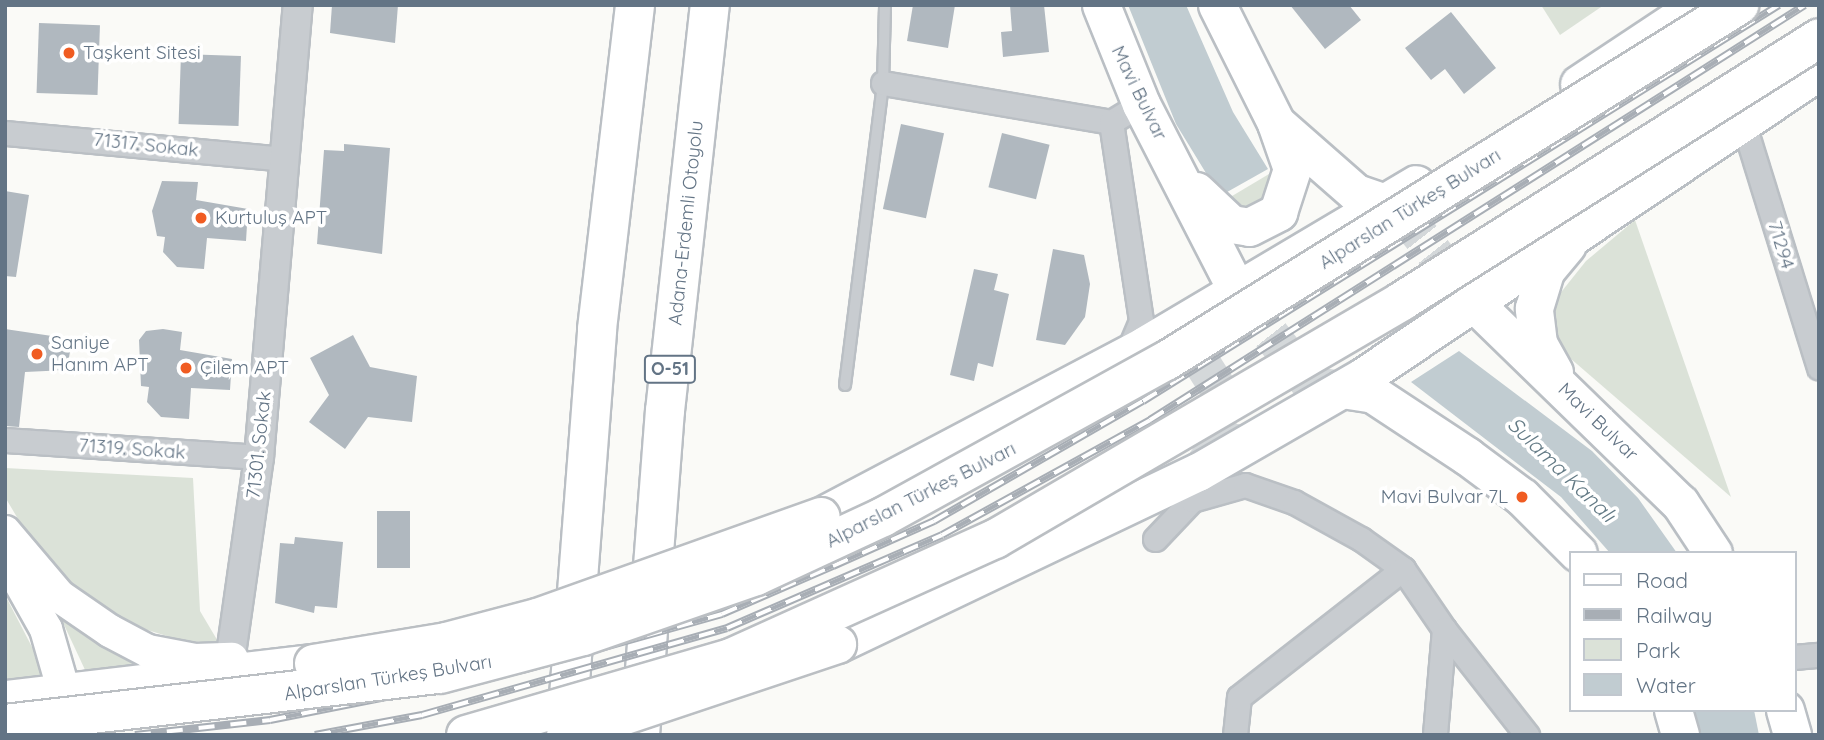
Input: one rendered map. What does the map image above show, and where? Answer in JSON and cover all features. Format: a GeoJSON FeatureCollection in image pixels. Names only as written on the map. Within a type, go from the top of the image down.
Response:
{"type":"FeatureCollection","features":[{"type":"Feature","properties":{"kind":"highway"},"geometry":{"type":"LineString","coordinates":[[566,735],[597,329],[635,5]]}},
{"type":"Feature","properties":{"kind":"highway","name":"Adana-Erdemli Otoyolu"},"geometry":{"type":"LineString","coordinates":[[640,735],[665,411],[710,5]]}},
{"type":"Feature","properties":{"kind":"highway","name":"Alparslan Türkeş Bulvarı"},"geometry":{"type":"LineString","coordinates":[[5,724],[440,674],[583,636],[756,576],[895,511],[1154,368],[1739,5]]}},
{"type":"Feature","properties":{"kind":"highway"},"geometry":{"type":"LineString","coordinates":[[466,735],[731,658],[995,538],[1402,300],[1819,38]]}},
{"type":"Feature","properties":{"kind":"main road","name":"Mavi Bulvar"},"geometry":{"type":"LineString","coordinates":[[1101,5],[1126,113],[1181,175],[1237,291]]}},
{"type":"Feature","properties":{"kind":"main road"},"geometry":{"type":"LineString","coordinates":[[1181,175],[1230,223],[1264,222],[1288,194],[1292,169],[1276,122],[1217,5]]}},
{"type":"Feature","properties":{"kind":"main road","name":"Alparslan Türkeş Bulvarı"},"geometry":{"type":"LineString","coordinates":[[5,699],[66,701],[229,667],[313,663],[446,641],[537,617],[821,516],[1127,355],[1237,291],[1385,203],[1698,5]]}},
{"type":"Feature","properties":{"kind":"main road"},"geometry":{"type":"LineString","coordinates":[[566,735],[837,643],[1198,472],[1342,389],[1583,226],[1743,122],[1809,85]]}},
{"type":"Feature","properties":{"kind":"main road"},"geometry":{"type":"LineString","coordinates":[[1276,122],[1356,193],[1385,203]]}},
{"type":"Feature","properties":{"kind":"main road"},"geometry":{"type":"LineString","coordinates":[[1563,388],[1538,343],[1534,308],[1545,271],[1583,226]]}},
{"type":"Feature","properties":{"kind":"main road","name":"Mavi Bulvar"},"geometry":{"type":"LineString","coordinates":[[1473,302],[1680,503],[1712,551]]}},
{"type":"Feature","properties":{"kind":"main road"},"geometry":{"type":"LineString","coordinates":[[1342,389],[1373,394],[1467,457],[1522,497],[1576,551]]}},
{"type":"Feature","properties":{"kind":"main road"},"geometry":{"type":"LineString","coordinates":[[5,532],[59,596],[110,631],[148,651],[229,667]]}},
{"type":"Feature","properties":{"kind":"main road"},"geometry":{"type":"LineString","coordinates":[[5,556],[46,629],[66,701]]}},
{"type":"Feature","properties":{"kind":"main road"},"geometry":{"type":"LineString","coordinates":[[1674,712],[1680,735]]}},
{"type":"Feature","properties":{"kind":"main road"},"geometry":{"type":"LineString","coordinates":[[1786,712],[1792,735]]}},
{"type":"Feature","properties":{"kind":"street","name":"71301. Sokak"},"geometry":{"type":"LineString","coordinates":[[229,667],[259,457],[299,5]]}},
{"type":"Feature","properties":{"kind":"street"},"geometry":{"type":"LineString","coordinates":[[883,83],[1126,113],[1141,321],[1127,355]]}},
{"type":"Feature","properties":{"kind":"street","name":"71294"},"geometry":{"type":"LineString","coordinates":[[1743,122],[1819,368]]}},
{"type":"Feature","properties":{"kind":"street","name":"71317. Sokak"},"geometry":{"type":"LineString","coordinates":[[5,133],[286,159]]}},
{"type":"Feature","properties":{"kind":"street","name":"71319. Sokak"},"geometry":{"type":"LineString","coordinates":[[5,440],[259,457]]}},
{"type":"Feature","properties":{"kind":"street"},"geometry":{"type":"LineString","coordinates":[[1155,539],[1192,500],[1245,485],[1294,502],[1403,569],[1444,629],[1527,735]]}},
{"type":"Feature","properties":{"kind":"street"},"geometry":{"type":"LineString","coordinates":[[1235,735],[1239,697],[1403,569]]}},
{"type":"Feature","properties":{"kind":"street"},"geometry":{"type":"LineString","coordinates":[[1435,735],[1444,629]]}},
{"type":"Feature","properties":{"kind":"street"},"geometry":{"type":"LineString","coordinates":[[1796,657],[1819,655]]}},
{"type":"Feature","properties":{"kind":"lane"},"geometry":{"type":"LineString","coordinates":[[845,385],[883,83],[885,5]]}},
{"type":"Feature","properties":{"kind":"green space"},"geometry":{"type":"Polygon","coordinates":[[[1541,5],[1604,5],[1560,35],[1541,5]]]}},
{"type":"Feature","properties":{"kind":"green space"},"geometry":{"type":"Polygon","coordinates":[[[1279,168],[1278,189],[1249,213],[1222,202],[1279,168]]]}},
{"type":"Feature","properties":{"kind":"green space"},"geometry":{"type":"Polygon","coordinates":[[[1635,220],[1731,497],[1563,352],[1553,319],[1558,296],[1586,261],[1635,220]]]}},
{"type":"Feature","properties":{"kind":"green space"},"geometry":{"type":"Polygon","coordinates":[[[5,468],[193,478],[200,611],[219,643],[183,641],[141,628],[87,596],[46,559],[21,524],[5,497],[5,468]]]}},
{"type":"Feature","properties":{"kind":"green space"},"geometry":{"type":"Polygon","coordinates":[[[5,595],[46,674],[5,681],[5,595]]]}},
{"type":"Feature","properties":{"kind":"green space"},"geometry":{"type":"Polygon","coordinates":[[[52,599],[193,668],[86,672],[52,599]]]}},
{"type":"Feature","properties":{"kind":"water"},"geometry":{"type":"Polygon","coordinates":[[[1128,5],[1186,5],[1233,112],[1268,169],[1220,196],[1176,124],[1128,5]]]}},
{"type":"Feature","properties":{"kind":"water","name":"Sulama Kanalı"},"geometry":{"type":"Polygon","coordinates":[[[1459,351],[1592,451],[1638,498],[1676,551],[1608,551],[1561,497],[1411,382],[1459,351]]]}},
{"type":"Feature","properties":{"kind":"water"},"geometry":{"type":"Polygon","coordinates":[[[1695,712],[1754,712],[1759,735],[1701,735],[1695,712]]]}},
{"type":"Feature","properties":{"kind":"building"},"geometry":{"type":"Polygon","coordinates":[[[332,5],[398,5],[395,43],[330,33],[332,5]]]}},
{"type":"Feature","properties":{"kind":"building"},"geometry":{"type":"Polygon","coordinates":[[[913,5],[955,5],[948,48],[907,41],[913,5]]]}},
{"type":"Feature","properties":{"kind":"building"},"geometry":{"type":"Polygon","coordinates":[[[1010,5],[1044,5],[1049,52],[1003,57],[1001,32],[1012,31],[1010,5]]]}},
{"type":"Feature","properties":{"kind":"building"},"geometry":{"type":"Polygon","coordinates":[[[1290,5],[1349,5],[1361,20],[1325,49],[1290,5]]]}},
{"type":"Feature","properties":{"kind":"building"},"geometry":{"type":"Polygon","coordinates":[[[1451,12],[1496,68],[1464,94],[1445,69],[1431,80],[1405,48],[1451,12]]]}},
{"type":"Feature","properties":{"kind":"building","name":"Taşkent Sitesi"},"geometry":{"type":"Polygon","coordinates":[[[39,23],[100,25],[98,95],[37,93],[39,23]]]}},
{"type":"Feature","properties":{"kind":"building","name":"Taşkent Sitesi"},"geometry":{"type":"Polygon","coordinates":[[[181,54],[241,56],[239,126],[179,124],[181,54]]]}},
{"type":"Feature","properties":{"kind":"building"},"geometry":{"type":"Polygon","coordinates":[[[901,124],[944,133],[926,218],[883,209],[901,124]]]}},
{"type":"Feature","properties":{"kind":"building"},"geometry":{"type":"Polygon","coordinates":[[[1002,133],[1050,145],[1036,199],[988,187],[1002,133]]]}},
{"type":"Feature","properties":{"kind":"building"},"geometry":{"type":"Polygon","coordinates":[[[344,144],[390,148],[382,254],[317,244],[324,150],[344,151],[344,144]]]}},
{"type":"Feature","properties":{"kind":"building","name":"Kurtuluş APT"},"geometry":{"type":"Polygon","coordinates":[[[162,181],[198,182],[196,200],[248,209],[246,241],[207,238],[204,269],[177,267],[163,252],[165,237],[157,236],[152,211],[162,181]]]}},
{"type":"Feature","properties":{"kind":"building"},"geometry":{"type":"Polygon","coordinates":[[[5,191],[29,195],[16,277],[5,276],[5,191]]]}},
{"type":"Feature","properties":{"kind":"building"},"geometry":{"type":"Polygon","coordinates":[[[1053,249],[1084,255],[1090,284],[1085,317],[1065,345],[1036,340],[1053,249]]]}},
{"type":"Feature","properties":{"kind":"building"},"geometry":{"type":"Polygon","coordinates":[[[974,269],[998,274],[994,290],[1009,294],[993,367],[978,363],[974,381],[950,375],[974,269]]]}},
{"type":"Feature","properties":{"kind":"building","name":"Saniye Hanım APT"},"geometry":{"type":"Polygon","coordinates":[[[5,329],[72,339],[67,370],[25,372],[19,427],[5,426],[5,329]]]}},
{"type":"Feature","properties":{"kind":"building","name":"Çilem APT"},"geometry":{"type":"Polygon","coordinates":[[[163,329],[182,332],[180,350],[232,359],[230,390],[191,388],[189,419],[161,417],[147,402],[149,387],[141,386],[139,340],[146,331],[163,329]]]}},
{"type":"Feature","properties":{"kind":"building"},"geometry":{"type":"Polygon","coordinates":[[[353,335],[370,367],[417,376],[412,422],[368,417],[345,449],[309,422],[329,395],[310,358],[353,335]]]}},
{"type":"Feature","properties":{"kind":"building"},"geometry":{"type":"Polygon","coordinates":[[[377,511],[410,511],[410,568],[377,568],[377,511]]]}},
{"type":"Feature","properties":{"kind":"building"},"geometry":{"type":"Polygon","coordinates":[[[295,537],[343,542],[337,608],[315,606],[314,613],[275,603],[280,543],[294,544],[295,537]]]}},
{"type":"Feature","properties":{"kind":"tunnel"},"geometry":{"type":"LineString","coordinates":[[1385,203],[1399,208],[1468,295]]}},
{"type":"Feature","properties":{"kind":"tunnel"},"geometry":{"type":"LineString","coordinates":[[1237,291],[1310,384],[1342,389]]}},
{"type":"Feature","properties":{"kind":"tunnel"},"geometry":{"type":"LineString","coordinates":[[1158,346],[1199,358],[1224,397],[1227,420],[1220,443],[1198,472]]}},
{"type":"Feature","properties":{"kind":"railway"},"geometry":{"type":"LineString","coordinates":[[135,735],[270,720],[523,670],[722,614],[833,566],[934,521],[1143,401],[1779,5]]}},
{"type":"Feature","properties":{"kind":"railway"},"geometry":{"type":"LineString","coordinates":[[315,735],[422,715],[727,628],[942,535],[1150,420],[1805,5]]}},
{"type":"Feature","properties":{"kind":"place","name":"Taşkent Sitesi"},"geometry":{"type":"Point","coordinates":[69,53]}},
{"type":"Feature","properties":{"kind":"place","name":"Kurtuluş APT"},"geometry":{"type":"Point","coordinates":[201,218]}},
{"type":"Feature","properties":{"kind":"place","name":"Saniye Hanım APT"},"geometry":{"type":"Point","coordinates":[37,354]}},
{"type":"Feature","properties":{"kind":"place","name":"Çilem APT"},"geometry":{"type":"Point","coordinates":[186,368]}},
{"type":"Feature","properties":{"kind":"place","name":"Mavi Bulvar 7L"},"geometry":{"type":"Point","coordinates":[1522,497]}}]}
